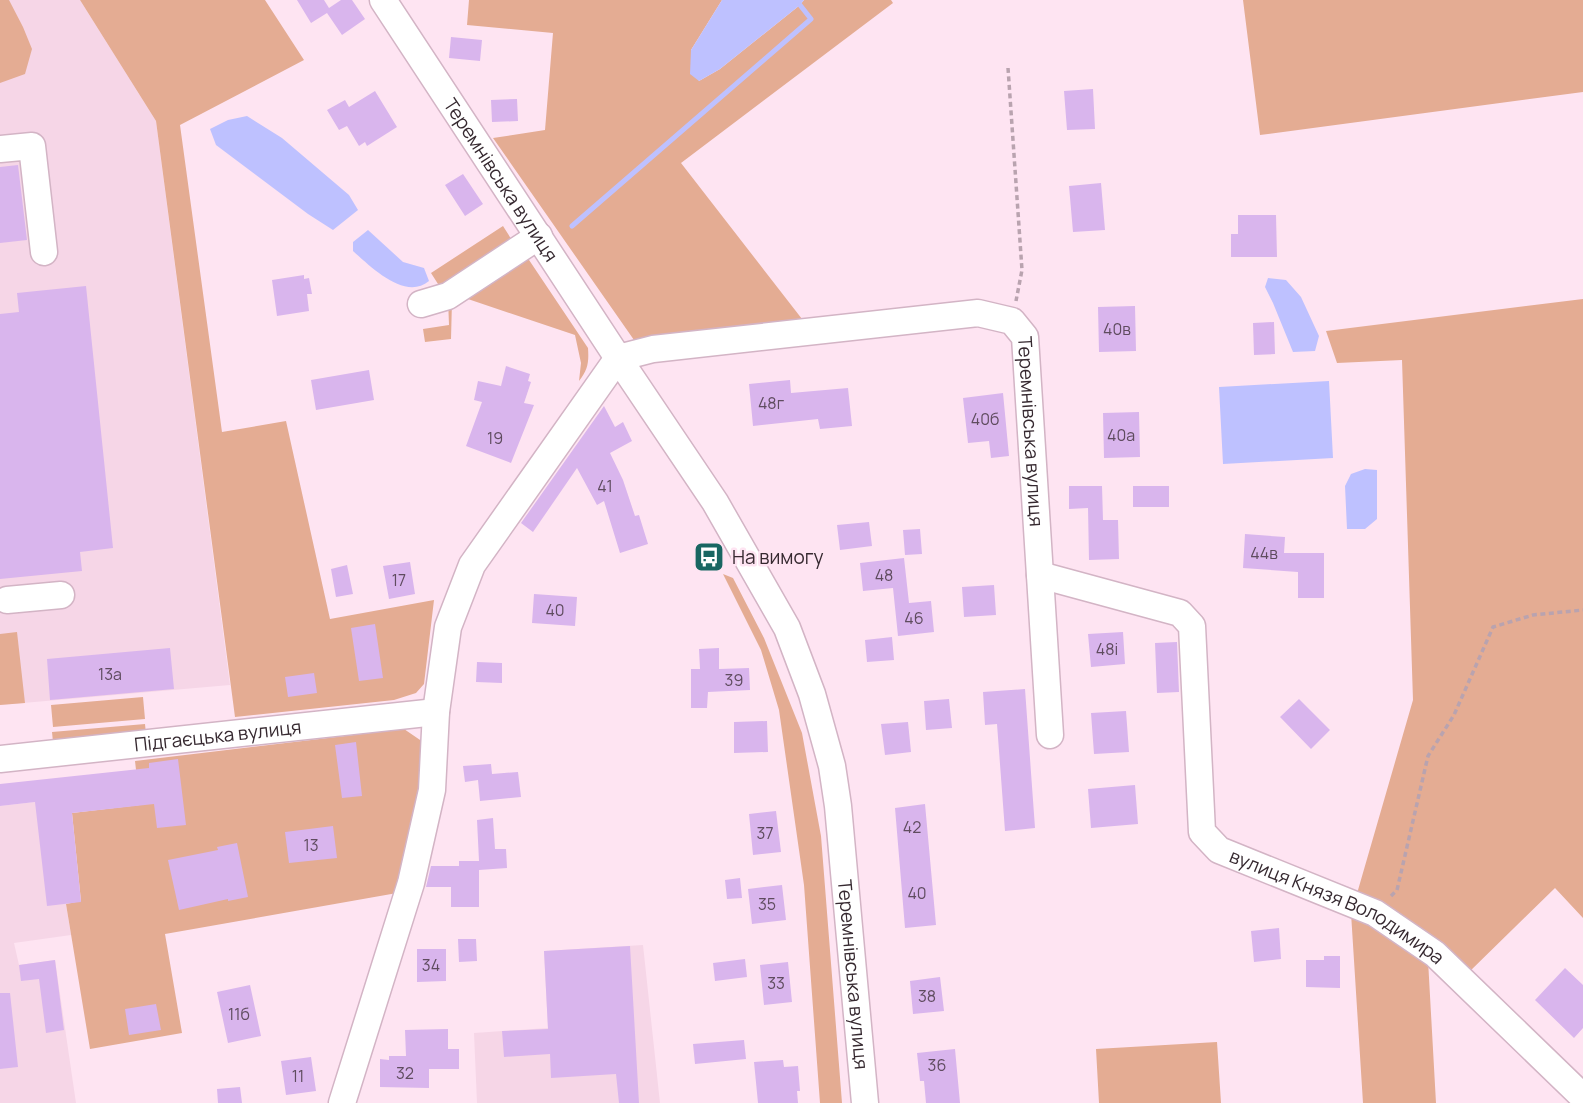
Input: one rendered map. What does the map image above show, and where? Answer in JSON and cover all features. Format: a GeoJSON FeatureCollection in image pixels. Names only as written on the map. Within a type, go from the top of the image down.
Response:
{"type":"FeatureCollection","features":[{"type":"Feature","properties":{"kind":"street","name":"Теремнівська вулиця"},"geometry":{"type":"LineString","coordinates":[[383,0],[715,502],[787,628],[811,694],[832,766],[865,1103]]}},
{"type":"Feature","properties":{"kind":"street"},"geometry":{"type":"LineString","coordinates":[[0,149],[32,146],[44,252]]}},
{"type":"Feature","properties":{"kind":"street"},"geometry":{"type":"LineString","coordinates":[[421,304],[448,296],[538,236]]}},
{"type":"Feature","properties":{"kind":"street","name":"Теремнівська вулиця"},"geometry":{"type":"LineString","coordinates":[[618,358],[653,349],[978,313],[1012,321],[1024,337],[1050,735]]}},
{"type":"Feature","properties":{"kind":"street"},"geometry":{"type":"LineString","coordinates":[[342,1103],[411,883],[432,790],[436,712],[448,627],[472,565],[618,358]]}},
{"type":"Feature","properties":{"kind":"street","name":"вулиця Князя Володимира"},"geometry":{"type":"LineString","coordinates":[[1040,575],[1180,613],[1192,626],[1202,832],[1219,850],[1375,913],[1435,954],[1583,1097]]}},
{"type":"Feature","properties":{"kind":"street"},"geometry":{"type":"LineString","coordinates":[[7,600],[61,596]]}},
{"type":"Feature","properties":{"kind":"street","name":"Підгаєцька вулиця"},"geometry":{"type":"LineString","coordinates":[[0,759],[436,712]]}},
{"type":"Feature","properties":{"kind":"path"},"geometry":{"type":"LineString","coordinates":[[1009,68],[1021,270],[1012,321]]}},
{"type":"Feature","properties":{"kind":"path"},"geometry":{"type":"LineString","coordinates":[[1375,913],[1397,890],[1428,756],[1454,715],[1493,627],[1533,615],[1583,610]]}},
{"type":"Feature","properties":{"kind":"shaded area"},"geometry":{"type":"Polygon","coordinates":[[[0,0],[80,0],[156,121],[230,685],[0,705],[0,0]]]}},
{"type":"Feature","properties":{"kind":"shaded area"},"geometry":{"type":"Polygon","coordinates":[[[0,0],[9,0],[32,49],[25,74],[0,83],[0,0]]]}},
{"type":"Feature","properties":{"kind":"shaded area"},"geometry":{"type":"Polygon","coordinates":[[[80,0],[265,0],[304,60],[180,125],[222,432],[286,421],[330,619],[434,600],[424,684],[416,693],[394,700],[235,717],[156,121],[80,0]]]}},
{"type":"Feature","properties":{"kind":"shaded area"},"geometry":{"type":"Polygon","coordinates":[[[469,0],[722,0],[691,50],[699,81],[720,69],[804,0],[891,0],[893,3],[681,163],[802,319],[634,340],[493,138],[545,130],[553,33],[467,25],[469,0]]]}},
{"type":"Feature","properties":{"kind":"shaded area"},"geometry":{"type":"Polygon","coordinates":[[[1243,0],[1583,0],[1583,92],[1260,135],[1243,0]]]}},
{"type":"Feature","properties":{"kind":"shaded area"},"geometry":{"type":"Polygon","coordinates":[[[503,226],[515,245],[450,288],[416,294],[438,284],[431,273],[503,226]]]}},
{"type":"Feature","properties":{"kind":"shaded area"},"geometry":{"type":"Polygon","coordinates":[[[523,251],[588,348],[587,366],[579,381],[581,363],[575,335],[462,297],[452,301],[451,339],[425,342],[423,329],[449,325],[448,299],[523,251]]]}},
{"type":"Feature","properties":{"kind":"shaded area"},"geometry":{"type":"Polygon","coordinates":[[[1583,299],[1583,918],[1555,888],[1466,975],[1356,897],[1413,700],[1402,360],[1337,363],[1326,331],[1583,299]]]}},
{"type":"Feature","properties":{"kind":"shaded area"},"geometry":{"type":"Polygon","coordinates":[[[723,574],[733,578],[764,638],[802,733],[821,836],[842,1103],[820,1103],[804,885],[779,710],[761,650],[723,574]]]}},
{"type":"Feature","properties":{"kind":"shaded area"},"geometry":{"type":"Polygon","coordinates":[[[17,632],[25,703],[0,705],[0,634],[17,632]]]}},
{"type":"Feature","properties":{"kind":"shaded area"},"geometry":{"type":"Polygon","coordinates":[[[143,697],[145,719],[53,727],[51,705],[143,697]]]}},
{"type":"Feature","properties":{"kind":"shaded area"},"geometry":{"type":"Polygon","coordinates":[[[145,724],[146,734],[53,742],[52,732],[145,724]]]}},
{"type":"Feature","properties":{"kind":"shaded area"},"geometry":{"type":"Polygon","coordinates":[[[404,729],[423,742],[422,789],[397,893],[165,934],[182,1033],[90,1049],[66,904],[81,901],[72,813],[140,805],[135,761],[404,729]]]}},
{"type":"Feature","properties":{"kind":"shaded area"},"geometry":{"type":"Polygon","coordinates":[[[70,798],[81,902],[66,904],[71,935],[14,943],[19,965],[55,960],[76,1103],[0,1103],[0,806],[70,798]]]}},
{"type":"Feature","properties":{"kind":"shaded area"},"geometry":{"type":"Polygon","coordinates":[[[1351,913],[1428,960],[1436,1103],[1363,1103],[1351,913]]]}},
{"type":"Feature","properties":{"kind":"shaded area"},"geometry":{"type":"Polygon","coordinates":[[[643,945],[660,1103],[477,1103],[474,1033],[548,1028],[544,951],[643,945]]]}},
{"type":"Feature","properties":{"kind":"shaded area"},"geometry":{"type":"Polygon","coordinates":[[[1217,1042],[1221,1103],[1099,1103],[1096,1049],[1217,1042]]]}},
{"type":"Feature","properties":{"kind":"water"},"geometry":{"type":"Polygon","coordinates":[[[722,0],[804,0],[720,69],[699,81],[690,74],[691,50],[722,0]]]}},
{"type":"Feature","properties":{"kind":"water"},"geometry":{"type":"Polygon","coordinates":[[[247,116],[282,138],[349,195],[358,210],[333,230],[216,145],[210,129],[228,120],[247,116]]]}},
{"type":"Feature","properties":{"kind":"water"},"geometry":{"type":"Polygon","coordinates":[[[368,230],[403,262],[424,268],[429,281],[420,286],[399,285],[369,265],[353,251],[353,242],[368,230]]]}},
{"type":"Feature","properties":{"kind":"water"},"geometry":{"type":"Polygon","coordinates":[[[1268,278],[1286,280],[1301,297],[1319,336],[1315,351],[1293,352],[1265,287],[1268,278]]]}},
{"type":"Feature","properties":{"kind":"water"},"geometry":{"type":"Polygon","coordinates":[[[1329,381],[1333,458],[1223,464],[1219,387],[1329,381]]]}},
{"type":"Feature","properties":{"kind":"water"},"geometry":{"type":"Polygon","coordinates":[[[1365,469],[1377,470],[1377,519],[1365,529],[1347,529],[1345,486],[1351,474],[1365,469]]]}},
{"type":"Feature","properties":{"kind":"building"},"geometry":{"type":"Polygon","coordinates":[[[297,0],[324,0],[329,8],[341,0],[352,0],[365,19],[342,35],[327,13],[311,23],[297,0]]]}},
{"type":"Feature","properties":{"kind":"building"},"geometry":{"type":"Polygon","coordinates":[[[451,37],[482,40],[480,61],[449,58],[451,37]]]}},
{"type":"Feature","properties":{"kind":"building"},"geometry":{"type":"Polygon","coordinates":[[[1093,89],[1095,129],[1067,130],[1064,91],[1093,89]]]}},
{"type":"Feature","properties":{"kind":"building"},"geometry":{"type":"Polygon","coordinates":[[[375,91],[397,127],[367,146],[365,142],[359,146],[347,126],[339,130],[327,110],[345,100],[349,107],[375,91]]]}},
{"type":"Feature","properties":{"kind":"building"},"geometry":{"type":"Polygon","coordinates":[[[517,99],[518,121],[492,122],[491,100],[517,99]]]}},
{"type":"Feature","properties":{"kind":"building"},"geometry":{"type":"Polygon","coordinates":[[[18,165],[27,240],[0,243],[0,167],[18,165]]]}},
{"type":"Feature","properties":{"kind":"building"},"geometry":{"type":"Polygon","coordinates":[[[463,174],[483,204],[465,216],[445,185],[463,174]]]}},
{"type":"Feature","properties":{"kind":"building"},"geometry":{"type":"Polygon","coordinates":[[[1101,183],[1105,230],[1073,232],[1069,186],[1101,183]]]}},
{"type":"Feature","properties":{"kind":"building"},"geometry":{"type":"Polygon","coordinates":[[[1238,215],[1276,215],[1277,257],[1231,257],[1231,234],[1238,234],[1238,215]]]}},
{"type":"Feature","properties":{"kind":"building"},"geometry":{"type":"Polygon","coordinates":[[[304,275],[304,279],[309,278],[312,294],[307,294],[309,311],[277,316],[272,280],[304,275]]]}},
{"type":"Feature","properties":{"kind":"building"},"geometry":{"type":"Polygon","coordinates":[[[86,286],[113,548],[80,552],[82,571],[0,579],[0,314],[19,312],[17,293],[86,286]]]}},
{"type":"Feature","properties":{"kind":"building"},"geometry":{"type":"Polygon","coordinates":[[[1135,306],[1136,351],[1099,352],[1098,307],[1135,306]]]}},
{"type":"Feature","properties":{"kind":"building"},"geometry":{"type":"Polygon","coordinates":[[[1274,322],[1275,354],[1254,355],[1253,323],[1274,322]]]}},
{"type":"Feature","properties":{"kind":"building"},"geometry":{"type":"Polygon","coordinates":[[[506,366],[530,374],[528,381],[531,382],[524,403],[534,405],[511,463],[466,446],[482,402],[474,400],[478,381],[501,386],[506,366]]]}},
{"type":"Feature","properties":{"kind":"building"},"geometry":{"type":"Polygon","coordinates":[[[369,370],[374,400],[316,410],[311,380],[369,370]]]}},
{"type":"Feature","properties":{"kind":"building"},"geometry":{"type":"Polygon","coordinates":[[[790,380],[791,393],[848,388],[852,426],[820,429],[818,419],[753,426],[749,384],[790,380]]]}},
{"type":"Feature","properties":{"kind":"building"},"geometry":{"type":"Polygon","coordinates":[[[1003,393],[1009,456],[991,458],[989,441],[968,443],[963,398],[1003,393]]]}},
{"type":"Feature","properties":{"kind":"building"},"geometry":{"type":"Polygon","coordinates":[[[604,406],[615,427],[623,422],[632,441],[610,453],[623,480],[635,516],[639,515],[648,544],[620,553],[604,501],[597,505],[577,468],[533,532],[521,523],[604,406]]]}},
{"type":"Feature","properties":{"kind":"building"},"geometry":{"type":"Polygon","coordinates":[[[1139,412],[1140,457],[1104,458],[1103,413],[1139,412]]]}},
{"type":"Feature","properties":{"kind":"building"},"geometry":{"type":"Polygon","coordinates":[[[1069,486],[1102,486],[1103,520],[1118,520],[1119,559],[1089,560],[1088,508],[1069,509],[1069,486]]]}},
{"type":"Feature","properties":{"kind":"building"},"geometry":{"type":"Polygon","coordinates":[[[1133,486],[1169,486],[1169,507],[1133,507],[1133,486]]]}},
{"type":"Feature","properties":{"kind":"building"},"geometry":{"type":"Polygon","coordinates":[[[869,522],[872,546],[840,550],[837,525],[869,522]]]}},
{"type":"Feature","properties":{"kind":"building"},"geometry":{"type":"Polygon","coordinates":[[[920,529],[922,554],[905,555],[903,530],[920,529]]]}},
{"type":"Feature","properties":{"kind":"building"},"geometry":{"type":"Polygon","coordinates":[[[1245,534],[1285,537],[1284,553],[1324,553],[1324,598],[1298,598],[1298,572],[1243,568],[1245,534]]]}},
{"type":"Feature","properties":{"kind":"building"},"geometry":{"type":"Polygon","coordinates":[[[904,558],[909,603],[931,601],[934,632],[898,636],[893,588],[863,591],[860,563],[904,558]]]}},
{"type":"Feature","properties":{"kind":"building"},"geometry":{"type":"Polygon","coordinates":[[[410,562],[415,594],[389,599],[383,566],[410,562]]]}},
{"type":"Feature","properties":{"kind":"building"},"geometry":{"type":"Polygon","coordinates":[[[347,565],[353,594],[336,597],[331,569],[347,565]]]}},
{"type":"Feature","properties":{"kind":"building"},"geometry":{"type":"Polygon","coordinates":[[[994,585],[996,615],[964,617],[962,587],[994,585]]]}},
{"type":"Feature","properties":{"kind":"building"},"geometry":{"type":"Polygon","coordinates":[[[534,594],[577,597],[575,626],[532,623],[534,594]]]}},
{"type":"Feature","properties":{"kind":"building"},"geometry":{"type":"Polygon","coordinates":[[[375,624],[383,678],[359,681],[351,628],[375,624]]]}},
{"type":"Feature","properties":{"kind":"building"},"geometry":{"type":"Polygon","coordinates":[[[1123,632],[1125,664],[1091,667],[1088,634],[1123,632]]]}},
{"type":"Feature","properties":{"kind":"building"},"geometry":{"type":"Polygon","coordinates":[[[892,637],[894,660],[867,662],[865,640],[892,637]]]}},
{"type":"Feature","properties":{"kind":"building"},"geometry":{"type":"Polygon","coordinates":[[[1177,642],[1179,692],[1157,693],[1155,643],[1177,642]]]}},
{"type":"Feature","properties":{"kind":"building"},"geometry":{"type":"Polygon","coordinates":[[[170,648],[174,689],[50,700],[47,659],[170,648]]]}},
{"type":"Feature","properties":{"kind":"building"},"geometry":{"type":"Polygon","coordinates":[[[719,648],[719,669],[749,668],[750,690],[708,692],[707,708],[691,708],[691,669],[700,669],[699,649],[719,648]]]}},
{"type":"Feature","properties":{"kind":"building"},"geometry":{"type":"Polygon","coordinates":[[[477,662],[502,663],[502,683],[476,682],[477,662]]]}},
{"type":"Feature","properties":{"kind":"building"},"geometry":{"type":"Polygon","coordinates":[[[314,673],[317,693],[288,697],[285,677],[314,673]]]}},
{"type":"Feature","properties":{"kind":"building"},"geometry":{"type":"Polygon","coordinates":[[[1025,689],[1035,828],[1005,831],[997,724],[985,725],[983,692],[1025,689]]]}},
{"type":"Feature","properties":{"kind":"building"},"geometry":{"type":"Polygon","coordinates":[[[949,699],[952,728],[926,730],[924,701],[949,699]]]}},
{"type":"Feature","properties":{"kind":"building"},"geometry":{"type":"Polygon","coordinates":[[[1299,699],[1330,730],[1311,749],[1280,717],[1299,699]]]}},
{"type":"Feature","properties":{"kind":"building"},"geometry":{"type":"Polygon","coordinates":[[[1126,711],[1129,752],[1094,754],[1091,713],[1126,711]]]}},
{"type":"Feature","properties":{"kind":"building"},"geometry":{"type":"Polygon","coordinates":[[[767,721],[768,752],[734,753],[734,722],[767,721]]]}},
{"type":"Feature","properties":{"kind":"building"},"geometry":{"type":"Polygon","coordinates":[[[908,722],[911,752],[885,755],[881,724],[908,722]]]}},
{"type":"Feature","properties":{"kind":"building"},"geometry":{"type":"Polygon","coordinates":[[[356,742],[362,796],[342,798],[335,745],[356,742]]]}},
{"type":"Feature","properties":{"kind":"building"},"geometry":{"type":"Polygon","coordinates":[[[178,759],[186,825],[157,828],[154,804],[72,813],[81,902],[47,906],[35,802],[0,806],[0,784],[149,768],[149,763],[178,759]]]}},
{"type":"Feature","properties":{"kind":"building"},"geometry":{"type":"Polygon","coordinates":[[[491,764],[492,774],[518,772],[521,797],[480,801],[478,780],[465,782],[463,766],[491,764]]]}},
{"type":"Feature","properties":{"kind":"building"},"geometry":{"type":"Polygon","coordinates":[[[1135,785],[1138,824],[1091,828],[1088,789],[1135,785]]]}},
{"type":"Feature","properties":{"kind":"building"},"geometry":{"type":"Polygon","coordinates":[[[925,804],[936,925],[905,928],[895,808],[925,804]]]}},
{"type":"Feature","properties":{"kind":"building"},"geometry":{"type":"Polygon","coordinates":[[[776,811],[781,852],[753,855],[749,814],[776,811]]]}},
{"type":"Feature","properties":{"kind":"building"},"geometry":{"type":"Polygon","coordinates":[[[493,818],[495,849],[506,849],[507,868],[479,870],[479,907],[451,907],[451,887],[426,887],[431,866],[459,866],[459,861],[479,861],[477,820],[493,818]]]}},
{"type":"Feature","properties":{"kind":"building"},"geometry":{"type":"Polygon","coordinates":[[[333,826],[337,858],[289,863],[285,832],[333,826]]]}},
{"type":"Feature","properties":{"kind":"building"},"geometry":{"type":"Polygon","coordinates":[[[237,843],[248,897],[179,910],[168,860],[218,850],[217,847],[237,843]]]}},
{"type":"Feature","properties":{"kind":"building"},"geometry":{"type":"Polygon","coordinates":[[[740,878],[742,898],[727,899],[725,880],[740,878]]]}},
{"type":"Feature","properties":{"kind":"building"},"geometry":{"type":"Polygon","coordinates":[[[782,885],[786,920],[752,924],[748,889],[782,885]]]}},
{"type":"Feature","properties":{"kind":"building"},"geometry":{"type":"Polygon","coordinates":[[[1279,928],[1281,959],[1254,962],[1251,931],[1279,928]]]}},
{"type":"Feature","properties":{"kind":"building"},"geometry":{"type":"Polygon","coordinates":[[[458,939],[476,939],[477,961],[459,962],[458,939]]]}},
{"type":"Feature","properties":{"kind":"building"},"geometry":{"type":"Polygon","coordinates":[[[630,946],[639,1103],[619,1103],[616,1074],[551,1078],[550,1054],[504,1057],[502,1031],[548,1029],[544,951],[630,946]]]}},
{"type":"Feature","properties":{"kind":"building"},"geometry":{"type":"Polygon","coordinates":[[[417,949],[446,949],[446,981],[417,982],[417,949]]]}},
{"type":"Feature","properties":{"kind":"building"},"geometry":{"type":"Polygon","coordinates":[[[1324,956],[1340,956],[1340,988],[1306,987],[1306,960],[1324,960],[1324,956]]]}},
{"type":"Feature","properties":{"kind":"building"},"geometry":{"type":"Polygon","coordinates":[[[745,959],[747,977],[715,981],[713,963],[745,959]]]}},
{"type":"Feature","properties":{"kind":"building"},"geometry":{"type":"Polygon","coordinates":[[[55,960],[64,1030],[46,1033],[39,979],[21,981],[19,965],[55,960]]]}},
{"type":"Feature","properties":{"kind":"building"},"geometry":{"type":"Polygon","coordinates":[[[788,962],[792,1002],[764,1005],[760,965],[788,962]]]}},
{"type":"Feature","properties":{"kind":"building"},"geometry":{"type":"Polygon","coordinates":[[[1565,968],[1583,985],[1583,1028],[1574,1038],[1535,1000],[1565,968]]]}},
{"type":"Feature","properties":{"kind":"building"},"geometry":{"type":"Polygon","coordinates":[[[940,977],[944,1011],[913,1014],[910,981],[940,977]]]}},
{"type":"Feature","properties":{"kind":"building"},"geometry":{"type":"Polygon","coordinates":[[[250,985],[261,1036],[228,1043],[217,992],[250,985]]]}},
{"type":"Feature","properties":{"kind":"building"},"geometry":{"type":"Polygon","coordinates":[[[0,993],[10,993],[18,1067],[0,1069],[0,993]]]}},
{"type":"Feature","properties":{"kind":"building"},"geometry":{"type":"Polygon","coordinates":[[[156,1004],[161,1030],[129,1035],[125,1009],[156,1004]]]}},
{"type":"Feature","properties":{"kind":"building"},"geometry":{"type":"Polygon","coordinates":[[[448,1029],[448,1049],[459,1049],[459,1069],[429,1069],[429,1088],[380,1087],[380,1059],[406,1056],[405,1030],[448,1029]]]}},
{"type":"Feature","properties":{"kind":"building"},"geometry":{"type":"Polygon","coordinates":[[[744,1040],[746,1059],[695,1064],[693,1044],[744,1040]]]}},
{"type":"Feature","properties":{"kind":"building"},"geometry":{"type":"Polygon","coordinates":[[[955,1049],[960,1103],[926,1103],[917,1053],[955,1049]]]}},
{"type":"Feature","properties":{"kind":"building"},"geometry":{"type":"Polygon","coordinates":[[[311,1057],[316,1091],[286,1095],[281,1061],[311,1057]]]}},
{"type":"Feature","properties":{"kind":"building"},"geometry":{"type":"Polygon","coordinates":[[[783,1060],[784,1067],[798,1066],[798,1103],[758,1103],[754,1062],[783,1060]]]}},
{"type":"Feature","properties":{"kind":"building"},"geometry":{"type":"Polygon","coordinates":[[[240,1087],[242,1103],[218,1103],[217,1089],[240,1087]]]}},
{"type":"Feature","properties":{"kind":"waterway"},"geometry":{"type":"LineString","coordinates":[[572,226],[811,19],[800,5]]}},
{"type":"Feature","properties":{"kind":"place","name":"На вимогу"},"geometry":{"type":"Point","coordinates":[709,557]}}]}
